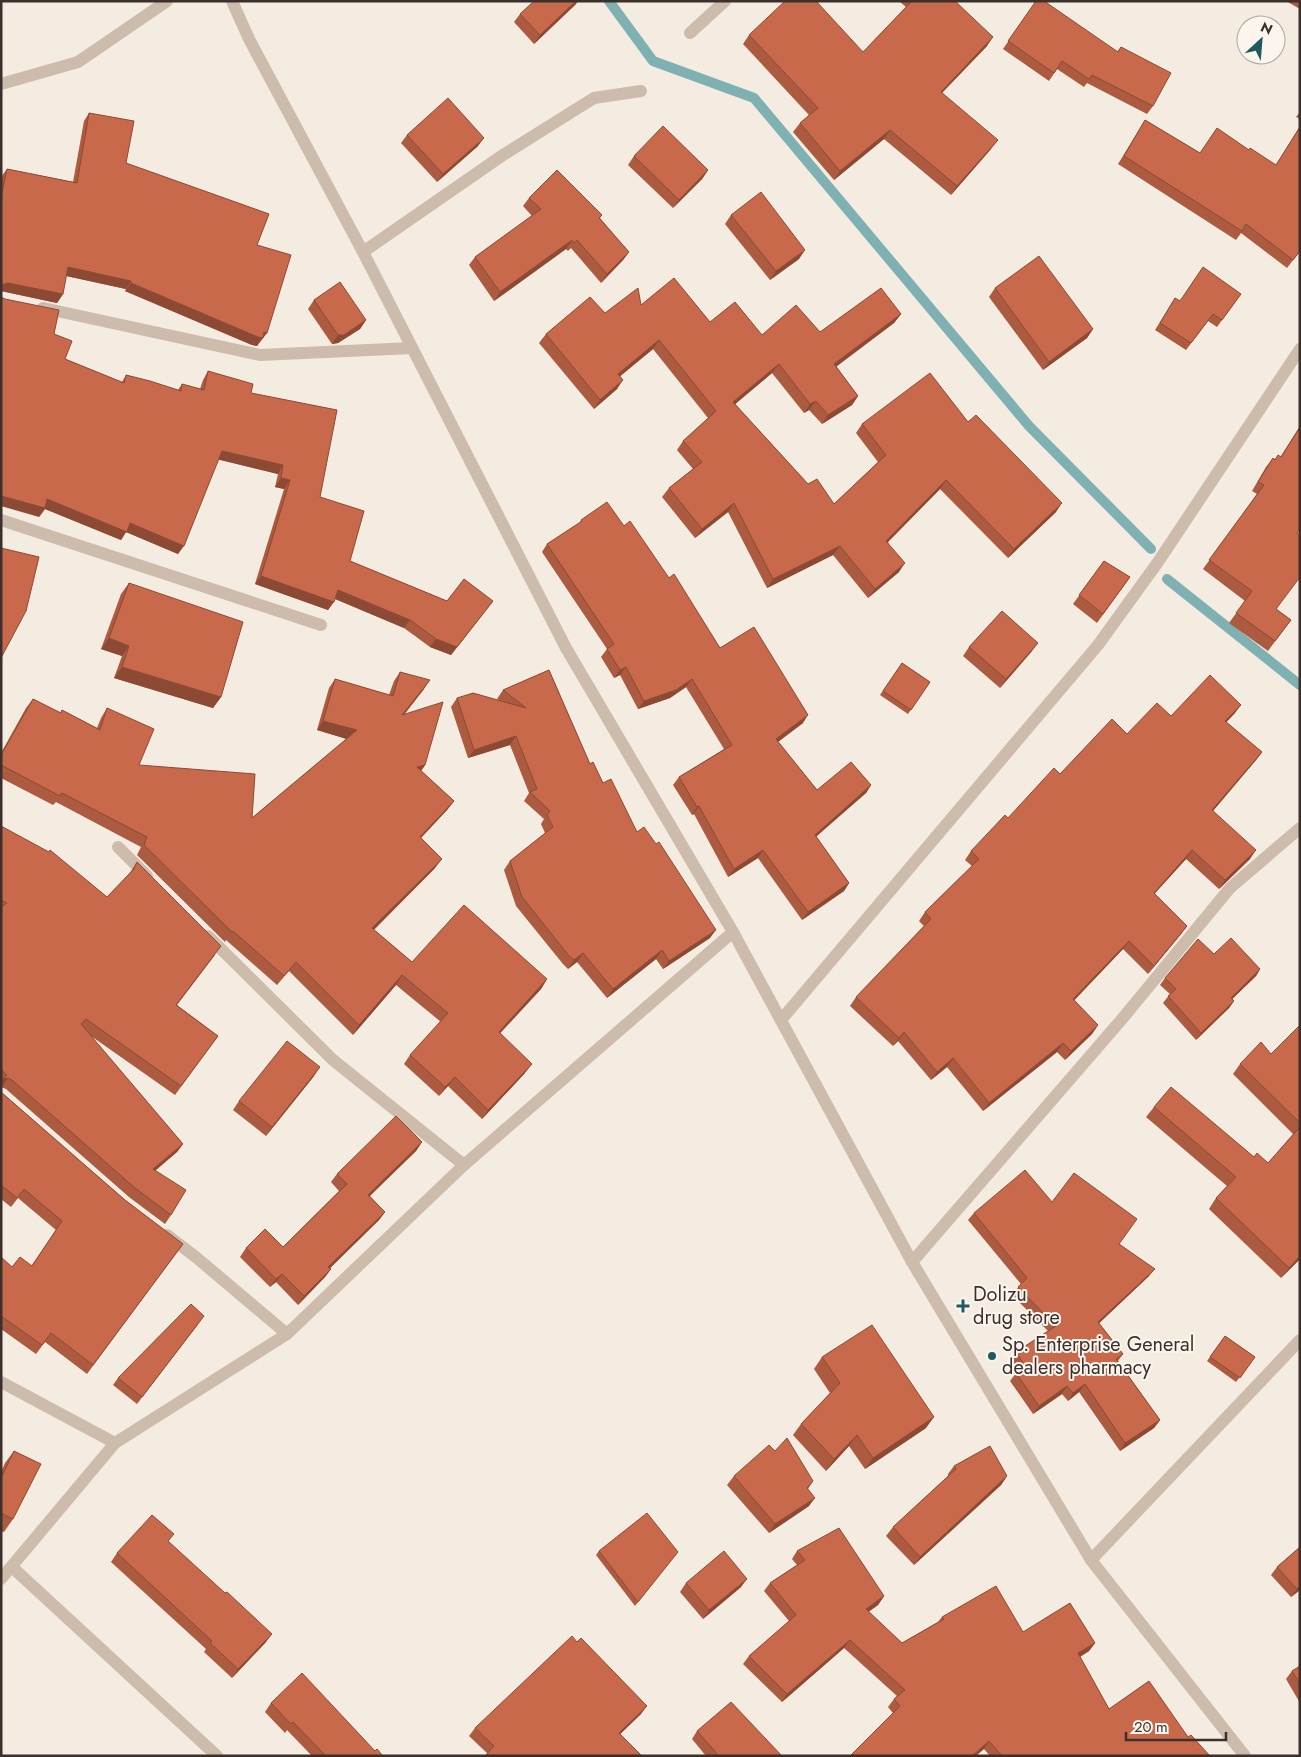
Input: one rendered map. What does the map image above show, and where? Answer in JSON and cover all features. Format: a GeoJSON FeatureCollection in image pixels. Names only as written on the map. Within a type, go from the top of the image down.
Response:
{"type":"FeatureCollection","features":[{"type":"Feature","properties":{"kind":"street"},"geometry":{"type":"LineString","coordinates":[[1,84],[78,62],[167,1]]}},
{"type":"Feature","properties":{"kind":"street"},"geometry":{"type":"LineString","coordinates":[[232,1],[249,39],[363,252],[566,648],[733,932],[912,1262],[1091,1560],[1245,1756]]}},
{"type":"Feature","properties":{"kind":"street"},"geometry":{"type":"LineString","coordinates":[[690,33],[725,1]]}},
{"type":"Feature","properties":{"kind":"street"},"geometry":{"type":"LineString","coordinates":[[363,252],[503,155],[594,98],[641,91]]}},
{"type":"Feature","properties":{"kind":"street"},"geometry":{"type":"LineString","coordinates":[[30,305],[260,355],[412,348]]}},
{"type":"Feature","properties":{"kind":"street"},"geometry":{"type":"LineString","coordinates":[[781,1020],[1098,645],[1158,562],[1300,349]]}},
{"type":"Feature","properties":{"kind":"street"},"geometry":{"type":"LineString","coordinates":[[1,520],[320,625]]}},
{"type":"Feature","properties":{"kind":"street"},"geometry":{"type":"LineString","coordinates":[[912,1262],[1122,1019],[1230,888],[1300,828]]}},
{"type":"Feature","properties":{"kind":"street"},"geometry":{"type":"LineString","coordinates":[[118,847],[160,888]]}},
{"type":"Feature","properties":{"kind":"street"},"geometry":{"type":"LineString","coordinates":[[201,929],[333,1060],[464,1165]]}},
{"type":"Feature","properties":{"kind":"street"},"geometry":{"type":"LineString","coordinates":[[1,1579],[116,1443],[286,1334],[464,1165],[733,932]]}},
{"type":"Feature","properties":{"kind":"street"},"geometry":{"type":"LineString","coordinates":[[154,1225],[198,1258],[286,1334]]}},
{"type":"Feature","properties":{"kind":"street"},"geometry":{"type":"LineString","coordinates":[[1091,1560],[1300,1340]]}},
{"type":"Feature","properties":{"kind":"street"},"geometry":{"type":"LineString","coordinates":[[1,1382],[116,1443]]}},
{"type":"Feature","properties":{"kind":"street"},"geometry":{"type":"LineString","coordinates":[[12,1567],[217,1756]]}},
{"type":"Feature","properties":{"kind":"building"},"geometry":{"type":"Polygon","coordinates":[[[534,1],[576,1],[540,35],[520,14],[534,1]]]}},
{"type":"Feature","properties":{"kind":"building"},"geometry":{"type":"Polygon","coordinates":[[[785,1],[816,1],[863,52],[912,1],[955,1],[993,37],[941,92],[998,140],[957,186],[890,130],[840,171],[800,123],[818,108],[749,35],[785,1]]]}},
{"type":"Feature","properties":{"kind":"building"},"geometry":{"type":"Polygon","coordinates":[[[1036,1],[1044,1],[1118,52],[1121,47],[1171,73],[1153,106],[1092,75],[1089,79],[1062,61],[1054,73],[1008,41],[1036,1]]]}},
{"type":"Feature","properties":{"kind":"building"},"geometry":{"type":"Polygon","coordinates":[[[448,98],[484,138],[443,174],[407,135],[448,98]]]}},
{"type":"Feature","properties":{"kind":"building"},"geometry":{"type":"Polygon","coordinates":[[[89,113],[134,121],[126,163],[269,214],[257,245],[291,255],[267,333],[264,332],[263,338],[131,283],[131,281],[68,267],[63,294],[8,283],[1,285],[1,197],[7,169],[77,183],[89,113]]]}},
{"type":"Feature","properties":{"kind":"building"},"geometry":{"type":"Polygon","coordinates":[[[1145,120],[1200,153],[1217,128],[1249,150],[1250,148],[1276,165],[1300,127],[1300,251],[1293,260],[1246,224],[1242,231],[1124,156],[1145,120]]]}},
{"type":"Feature","properties":{"kind":"building"},"geometry":{"type":"Polygon","coordinates":[[[663,126],[708,170],[679,200],[634,156],[663,126]]]}},
{"type":"Feature","properties":{"kind":"building"},"geometry":{"type":"Polygon","coordinates":[[[557,170],[602,215],[599,218],[629,252],[607,274],[577,240],[574,243],[572,240],[500,292],[475,257],[541,209],[529,198],[557,170]]]}},
{"type":"Feature","properties":{"kind":"building"},"geometry":{"type":"Polygon","coordinates":[[[761,192],[805,250],[776,271],[731,215],[761,192]]]}},
{"type":"Feature","properties":{"kind":"building"},"geometry":{"type":"Polygon","coordinates":[[[1039,256],[1093,329],[1049,362],[995,288],[1039,256]]]}},
{"type":"Feature","properties":{"kind":"building"},"geometry":{"type":"Polygon","coordinates":[[[1203,267],[1241,294],[1222,320],[1213,314],[1191,343],[1160,323],[1175,298],[1180,301],[1203,267]]]}},
{"type":"Feature","properties":{"kind":"building"},"geometry":{"type":"Polygon","coordinates":[[[674,278],[710,322],[735,302],[762,335],[796,305],[820,332],[881,288],[901,314],[834,364],[858,396],[828,415],[816,401],[810,404],[779,364],[733,402],[808,484],[817,479],[834,504],[886,455],[862,424],[930,373],[968,422],[976,415],[1062,503],[1014,549],[946,480],[886,541],[905,563],[875,589],[840,546],[773,579],[734,503],[702,529],[669,488],[702,462],[683,441],[716,411],[659,340],[618,374],[623,380],[600,400],[546,334],[590,297],[605,313],[638,288],[641,305],[674,278]]]}},
{"type":"Feature","properties":{"kind":"building"},"geometry":{"type":"Polygon","coordinates":[[[340,282],[366,320],[344,335],[338,335],[314,300],[340,282]]]}},
{"type":"Feature","properties":{"kind":"building"},"geometry":{"type":"Polygon","coordinates":[[[1,297],[59,310],[54,334],[72,341],[65,359],[124,383],[126,375],[181,391],[182,384],[204,390],[208,371],[253,384],[251,393],[337,410],[320,497],[364,511],[350,561],[447,601],[464,579],[493,601],[457,647],[436,639],[410,620],[338,590],[334,602],[261,576],[290,480],[281,478],[283,465],[222,451],[184,546],[130,523],[127,532],[47,499],[45,508],[1,496],[1,297]]]}},
{"type":"Feature","properties":{"kind":"building"},"geometry":{"type":"Polygon","coordinates":[[[1300,427],[1300,528],[1297,533],[1300,535],[1300,577],[1276,609],[1291,620],[1275,641],[1236,613],[1252,591],[1209,560],[1264,485],[1258,482],[1273,458],[1275,460],[1278,455],[1281,457],[1300,427]]]}},
{"type":"Feature","properties":{"kind":"building"},"geometry":{"type":"Polygon","coordinates":[[[607,502],[624,526],[630,521],[669,578],[674,574],[720,648],[754,627],[808,715],[776,739],[817,790],[851,762],[871,785],[815,835],[849,883],[808,912],[763,850],[734,869],[699,806],[697,807],[679,777],[732,745],[692,679],[676,690],[644,701],[626,667],[620,670],[607,649],[614,644],[547,544],[607,502]]]}},
{"type":"Feature","properties":{"kind":"building"},"geometry":{"type":"Polygon","coordinates":[[[1,548],[39,557],[26,611],[1,658],[1,548]]]}},
{"type":"Feature","properties":{"kind":"building"},"geometry":{"type":"Polygon","coordinates":[[[1104,561],[1130,577],[1103,614],[1079,595],[1104,561]]]}},
{"type":"Feature","properties":{"kind":"building"},"geometry":{"type":"Polygon","coordinates":[[[129,583],[243,622],[221,697],[122,667],[129,646],[109,638],[129,583]]]}},
{"type":"Feature","properties":{"kind":"building"},"geometry":{"type":"Polygon","coordinates":[[[1002,611],[1038,643],[1006,679],[969,647],[1002,611]]]}},
{"type":"Feature","properties":{"kind":"building"},"geometry":{"type":"Polygon","coordinates":[[[902,663],[930,682],[911,710],[883,691],[902,663]]]}},
{"type":"Feature","properties":{"kind":"building"},"geometry":{"type":"Polygon","coordinates":[[[549,670],[590,764],[593,762],[603,783],[611,779],[637,832],[644,827],[656,844],[659,842],[716,930],[669,961],[662,950],[613,989],[583,953],[574,960],[569,956],[522,897],[510,861],[553,827],[547,815],[550,811],[530,792],[537,789],[516,736],[474,750],[457,698],[473,693],[526,708],[503,690],[549,670]]]}},
{"type":"Feature","properties":{"kind":"building"},"geometry":{"type":"Polygon","coordinates":[[[400,672],[430,680],[402,715],[443,702],[425,765],[417,767],[454,801],[420,837],[442,859],[372,928],[412,962],[464,905],[547,979],[499,1032],[532,1064],[488,1110],[455,1077],[445,1087],[410,1055],[448,1013],[402,975],[359,1025],[296,962],[284,976],[232,932],[144,845],[147,837],[62,793],[60,796],[1,765],[1,755],[33,699],[61,713],[62,710],[100,730],[107,708],[154,729],[139,765],[255,774],[252,818],[357,730],[323,721],[335,679],[393,696],[400,672]]]}},
{"type":"Feature","properties":{"kind":"building"},"geometry":{"type":"Polygon","coordinates":[[[1210,675],[1241,705],[1225,721],[1262,752],[1212,810],[1256,850],[1225,880],[1192,850],[1154,893],[1187,926],[1154,966],[1129,941],[1073,999],[1098,1025],[1071,1051],[1063,1043],[989,1103],[953,1058],[937,1072],[904,1032],[899,1038],[856,997],[931,919],[925,912],[979,859],[971,851],[1005,815],[1008,818],[1054,768],[1060,774],[1112,719],[1127,734],[1157,703],[1171,716],[1210,675]]]}},
{"type":"Feature","properties":{"kind":"building"},"geometry":{"type":"Polygon","coordinates":[[[1,826],[49,852],[50,850],[107,897],[133,870],[137,862],[221,946],[176,1005],[218,1036],[181,1086],[86,1019],[81,1024],[183,1144],[153,1169],[186,1190],[171,1215],[135,1188],[12,1080],[8,1078],[3,1079],[7,1075],[1,1070],[1,907],[7,903],[1,900],[1,826]]]}},
{"type":"Feature","properties":{"kind":"building"},"geometry":{"type":"Polygon","coordinates":[[[1231,938],[1260,969],[1231,998],[1234,1001],[1201,1033],[1168,996],[1176,989],[1165,978],[1198,939],[1214,954],[1231,938]]]}},
{"type":"Feature","properties":{"kind":"building"},"geometry":{"type":"Polygon","coordinates":[[[1300,1025],[1300,1123],[1240,1064],[1261,1042],[1271,1054],[1300,1025]]]}},
{"type":"Feature","properties":{"kind":"building"},"geometry":{"type":"Polygon","coordinates":[[[287,1041],[320,1067],[272,1127],[239,1101],[287,1041]]]}},
{"type":"Feature","properties":{"kind":"building"},"geometry":{"type":"Polygon","coordinates":[[[1171,1087],[1254,1157],[1257,1153],[1268,1163],[1300,1127],[1300,1256],[1289,1268],[1216,1198],[1236,1177],[1154,1107],[1171,1087]]]}},
{"type":"Feature","properties":{"kind":"building"},"geometry":{"type":"Polygon","coordinates":[[[1,1092],[125,1200],[183,1244],[93,1365],[51,1333],[42,1345],[1,1316],[1,1257],[12,1267],[20,1257],[32,1266],[62,1221],[24,1189],[17,1198],[1,1185],[1,1092]]]}},
{"type":"Feature","properties":{"kind":"building"},"geometry":{"type":"Polygon","coordinates":[[[396,1116],[422,1142],[368,1195],[385,1212],[328,1267],[331,1269],[304,1296],[282,1274],[276,1279],[246,1248],[265,1229],[283,1247],[347,1184],[337,1174],[396,1116]]]}},
{"type":"Feature","properties":{"kind":"building"},"geometry":{"type":"Polygon","coordinates":[[[1025,1170],[1052,1202],[1074,1173],[1137,1219],[1119,1244],[1155,1269],[1098,1322],[1123,1354],[1116,1359],[1160,1420],[1125,1443],[1085,1384],[1073,1393],[1067,1386],[1039,1406],[1016,1373],[1025,1366],[1016,1352],[1056,1326],[1018,1287],[1027,1278],[974,1213],[1025,1170]]]}},
{"type":"Feature","properties":{"kind":"building"},"geometry":{"type":"Polygon","coordinates":[[[191,1304],[204,1316],[142,1397],[118,1378],[191,1304]]]}},
{"type":"Feature","properties":{"kind":"building"},"geometry":{"type":"Polygon","coordinates":[[[872,1325],[934,1417],[873,1458],[857,1435],[834,1459],[801,1424],[840,1383],[822,1357],[872,1325]]]}},
{"type":"Feature","properties":{"kind":"building"},"geometry":{"type":"Polygon","coordinates":[[[1225,1336],[1255,1357],[1240,1378],[1210,1357],[1225,1336]]]}},
{"type":"Feature","properties":{"kind":"building"},"geometry":{"type":"Polygon","coordinates":[[[787,1438],[813,1481],[807,1488],[815,1498],[775,1524],[734,1476],[769,1445],[775,1451],[787,1438]]]}},
{"type":"Feature","properties":{"kind":"building"},"geometry":{"type":"Polygon","coordinates":[[[990,1446],[1007,1476],[920,1557],[893,1527],[956,1469],[954,1466],[990,1446]]]}},
{"type":"Feature","properties":{"kind":"building"},"geometry":{"type":"Polygon","coordinates":[[[14,1451],[41,1464],[13,1519],[1,1513],[1,1475],[14,1451]]]}},
{"type":"Feature","properties":{"kind":"building"},"geometry":{"type":"Polygon","coordinates":[[[647,1513],[678,1552],[638,1602],[599,1551],[647,1513]]]}},
{"type":"Feature","properties":{"kind":"building"},"geometry":{"type":"Polygon","coordinates":[[[152,1515],[174,1534],[168,1541],[272,1634],[238,1669],[210,1643],[212,1641],[117,1553],[152,1515]]]}},
{"type":"Feature","properties":{"kind":"building"},"geometry":{"type":"Polygon","coordinates":[[[839,1528],[884,1596],[866,1609],[902,1643],[996,1586],[1023,1632],[1070,1603],[1095,1643],[1078,1653],[1109,1709],[1149,1681],[1188,1737],[1191,1735],[1210,1756],[1002,1756],[989,1741],[972,1756],[850,1756],[900,1706],[894,1699],[905,1690],[850,1640],[787,1694],[749,1656],[796,1615],[770,1583],[805,1560],[797,1551],[839,1528]]]}},
{"type":"Feature","properties":{"kind":"building"},"geometry":{"type":"Polygon","coordinates":[[[1300,1547],[1300,1586],[1297,1589],[1277,1567],[1300,1547]]]}},
{"type":"Feature","properties":{"kind":"building"},"geometry":{"type":"Polygon","coordinates":[[[724,1551],[747,1579],[709,1610],[686,1583],[724,1551]]]}},
{"type":"Feature","properties":{"kind":"building"},"geometry":{"type":"Polygon","coordinates":[[[572,1636],[577,1642],[581,1638],[647,1706],[619,1733],[642,1756],[485,1756],[494,1746],[475,1728],[572,1636]]]}},
{"type":"Feature","properties":{"kind":"building"},"geometry":{"type":"Polygon","coordinates":[[[1300,1666],[1300,1684],[1292,1671],[1300,1666]]]}},
{"type":"Feature","properties":{"kind":"building"},"geometry":{"type":"Polygon","coordinates":[[[302,1673],[375,1751],[377,1749],[383,1756],[326,1756],[293,1722],[291,1724],[271,1703],[302,1673]]]}},
{"type":"Feature","properties":{"kind":"building"},"geometry":{"type":"Polygon","coordinates":[[[731,1702],[782,1756],[719,1756],[697,1731],[731,1702]]]}},
{"type":"Feature","properties":{"kind":"waterway"},"geometry":{"type":"LineString","coordinates":[[609,1],[653,61],[754,98],[1029,426],[1151,549]]}},
{"type":"Feature","properties":{"kind":"waterway"},"geometry":{"type":"LineString","coordinates":[[1167,579],[1300,685]]}},
{"type":"Feature","properties":{"kind":"place","name":"Dolizu drug store"},"geometry":{"type":"Point","coordinates":[963,1306]}},
{"type":"Feature","properties":{"kind":"place","name":"Sp. Enterprise General dealers pharmacy"},"geometry":{"type":"Point","coordinates":[992,1356]}}]}
